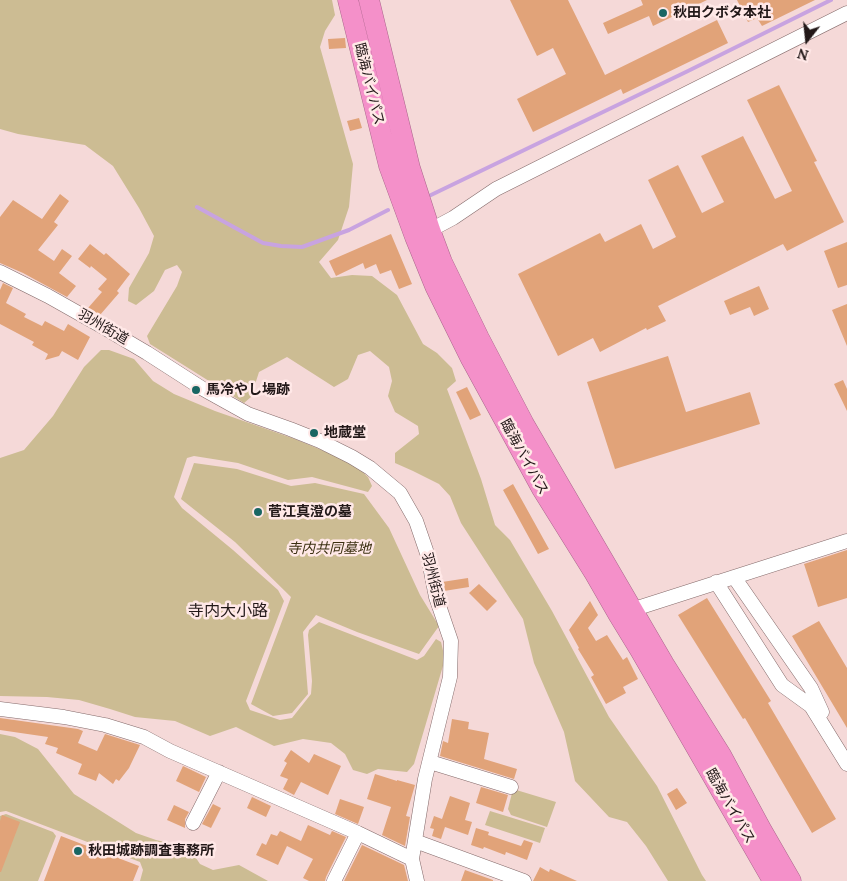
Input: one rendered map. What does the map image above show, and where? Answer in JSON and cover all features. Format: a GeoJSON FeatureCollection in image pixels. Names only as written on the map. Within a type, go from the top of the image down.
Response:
{"type":"FeatureCollection","features":[{"type":"Feature","properties":{"kind":"highway","name":"臨海バイパス"},"geometry":{"type":"LineString","coordinates":[[348,0],[390,166],[423,234]]}},
{"type":"Feature","properties":{"kind":"highway","name":"臨海バイパス"},"geometry":{"type":"LineString","coordinates":[[369,0],[410,168],[423,234],[436,286],[471,359],[537,481],[595,574],[664,664],[720,755],[791,881]]}},
{"type":"Feature","properties":{"kind":"highway","name":"臨海バイパス"},"geometry":{"type":"LineString","coordinates":[[625,612],[640,650],[773,881]]}},
{"type":"Feature","properties":{"kind":"street"},"geometry":{"type":"LineString","coordinates":[[423,234],[453,218],[496,189],[847,13]]}},
{"type":"Feature","properties":{"kind":"street","name":"羽州街道"},"geometry":{"type":"LineString","coordinates":[[0,272],[103,326],[207,392],[248,414],[320,441],[352,457],[370,468],[400,493],[416,521],[428,556],[436,597],[451,641],[450,676],[425,779],[412,859],[420,879]]}},
{"type":"Feature","properties":{"kind":"street"},"geometry":{"type":"LineString","coordinates":[[625,612],[847,540]]}},
{"type":"Feature","properties":{"kind":"street"},"geometry":{"type":"LineString","coordinates":[[734,577],[811,688],[823,715],[847,756]]}},
{"type":"Feature","properties":{"kind":"street"},"geometry":{"type":"LineString","coordinates":[[716,582],[782,685],[811,706],[847,764]]}},
{"type":"Feature","properties":{"kind":"street"},"geometry":{"type":"LineString","coordinates":[[1,709],[64,717],[105,725],[144,737],[170,751],[358,833],[412,859]]}},
{"type":"Feature","properties":{"kind":"street"},"geometry":{"type":"LineString","coordinates":[[430,762],[511,787]]}},
{"type":"Feature","properties":{"kind":"street"},"geometry":{"type":"LineString","coordinates":[[192,823],[218,772]]}},
{"type":"Feature","properties":{"kind":"street"},"geometry":{"type":"LineString","coordinates":[[334,881],[358,833]]}},
{"type":"Feature","properties":{"kind":"street"},"geometry":{"type":"LineString","coordinates":[[416,841],[524,881]]}},
{"type":"Feature","properties":{"kind":"green space"},"geometry":{"type":"Polygon","coordinates":[[[0,0],[332,0],[335,15],[325,31],[320,47],[353,164],[349,207],[338,240],[319,262],[331,278],[352,275],[372,276],[397,295],[423,344],[437,353],[452,368],[456,381],[447,389],[481,479],[495,525],[510,540],[552,611],[609,717],[657,786],[706,881],[668,881],[646,846],[627,822],[609,817],[575,781],[564,732],[534,663],[523,619],[461,523],[450,496],[439,484],[395,463],[395,453],[419,434],[418,426],[395,412],[388,396],[392,381],[389,367],[370,351],[358,355],[348,379],[334,387],[287,357],[259,372],[251,397],[244,403],[150,344],[147,336],[177,286],[182,272],[177,265],[165,270],[154,291],[136,305],[128,301],[129,288],[149,253],[154,236],[113,166],[85,145],[18,134],[0,129],[0,0]]]}},
{"type":"Feature","properties":{"kind":"green space"},"geometry":{"type":"Polygon","coordinates":[[[101,350],[109,350],[134,359],[153,381],[174,394],[215,411],[295,439],[353,463],[368,477],[372,486],[368,492],[312,477],[288,480],[238,463],[194,456],[187,458],[174,497],[182,508],[278,590],[284,601],[246,701],[250,710],[280,720],[292,718],[311,694],[312,681],[308,635],[309,630],[319,622],[417,660],[424,656],[436,639],[441,642],[445,659],[414,764],[407,772],[378,769],[367,774],[353,770],[345,754],[331,743],[303,739],[274,746],[236,727],[210,736],[175,721],[135,717],[79,700],[0,696],[0,458],[24,450],[53,416],[84,367],[101,350]]]}},
{"type":"Feature","properties":{"kind":"green space","name":"寺内共同墓地"},"geometry":{"type":"Polygon","coordinates":[[[194,463],[237,469],[291,486],[315,483],[364,494],[389,528],[420,595],[439,626],[419,654],[316,615],[303,632],[308,694],[292,713],[273,716],[251,704],[291,597],[235,542],[181,499],[194,463]]]}},
{"type":"Feature","properties":{"kind":"green space"},"geometry":{"type":"Polygon","coordinates":[[[0,734],[15,737],[38,749],[74,794],[136,833],[182,846],[194,855],[200,864],[213,870],[239,865],[268,881],[140,881],[143,870],[140,862],[6,811],[0,812],[0,734]]]}},
{"type":"Feature","properties":{"kind":"green space"},"geometry":{"type":"Polygon","coordinates":[[[513,789],[556,802],[547,827],[511,815],[508,809],[513,789]]]}},
{"type":"Feature","properties":{"kind":"green space"},"geometry":{"type":"Polygon","coordinates":[[[490,811],[545,828],[540,843],[485,825],[490,811]]]}},
{"type":"Feature","properties":{"kind":"green space"},"geometry":{"type":"Polygon","coordinates":[[[6,814],[53,832],[56,836],[38,881],[0,881],[0,816],[6,814]]]}},
{"type":"Feature","properties":{"kind":"building"},"geometry":{"type":"Polygon","coordinates":[[[510,0],[568,0],[605,75],[717,20],[728,43],[623,94],[621,89],[533,132],[517,99],[566,74],[553,48],[537,56],[510,0]]]}},
{"type":"Feature","properties":{"kind":"building"},"geometry":{"type":"Polygon","coordinates":[[[641,0],[707,0],[653,26],[649,16],[608,34],[603,23],[643,5],[641,0]]]}},
{"type":"Feature","properties":{"kind":"building"},"geometry":{"type":"Polygon","coordinates":[[[737,0],[815,0],[762,26],[757,18],[748,22],[737,0]]]}},
{"type":"Feature","properties":{"kind":"building"},"geometry":{"type":"Polygon","coordinates":[[[345,38],[346,48],[329,49],[328,39],[345,38]]]}},
{"type":"Feature","properties":{"kind":"building"},"geometry":{"type":"Polygon","coordinates":[[[779,85],[817,161],[814,162],[844,222],[787,251],[783,244],[658,306],[666,321],[647,330],[646,328],[600,352],[593,338],[558,356],[518,274],[600,233],[605,242],[641,224],[653,249],[676,237],[648,180],[678,165],[702,213],[724,202],[701,156],[743,136],[775,199],[792,191],[747,100],[779,85]]]}},
{"type":"Feature","properties":{"kind":"building"},"geometry":{"type":"Polygon","coordinates":[[[359,118],[362,128],[350,131],[347,121],[359,118]]]}},
{"type":"Feature","properties":{"kind":"building"},"geometry":{"type":"Polygon","coordinates":[[[60,194],[69,201],[54,222],[58,225],[38,250],[54,261],[62,249],[72,256],[59,273],[76,286],[67,297],[0,263],[0,217],[13,200],[42,219],[60,194]]]}},
{"type":"Feature","properties":{"kind":"building"},"geometry":{"type":"Polygon","coordinates":[[[391,234],[412,284],[399,289],[391,270],[380,274],[376,264],[365,269],[363,263],[336,276],[329,261],[391,234]]]}},
{"type":"Feature","properties":{"kind":"building"},"geometry":{"type":"Polygon","coordinates":[[[847,242],[847,285],[838,288],[824,251],[847,242]]]}},
{"type":"Feature","properties":{"kind":"building"},"geometry":{"type":"Polygon","coordinates":[[[90,244],[104,255],[106,253],[130,274],[117,291],[119,293],[100,315],[88,308],[102,292],[98,289],[107,279],[91,266],[90,268],[78,259],[90,244]]]}},
{"type":"Feature","properties":{"kind":"building"},"geometry":{"type":"Polygon","coordinates":[[[3,283],[13,288],[6,303],[26,314],[24,317],[42,326],[45,321],[64,331],[68,324],[90,337],[78,360],[62,351],[59,356],[45,360],[48,354],[32,345],[34,342],[0,324],[0,290],[3,283]]]}},
{"type":"Feature","properties":{"kind":"building"},"geometry":{"type":"Polygon","coordinates":[[[759,286],[769,309],[754,316],[750,307],[730,315],[724,301],[759,286]]]}},
{"type":"Feature","properties":{"kind":"building"},"geometry":{"type":"Polygon","coordinates":[[[847,304],[847,346],[832,310],[847,304]]]}},
{"type":"Feature","properties":{"kind":"building"},"geometry":{"type":"Polygon","coordinates":[[[668,356],[686,412],[750,392],[760,424],[615,469],[587,382],[668,356]]]}},
{"type":"Feature","properties":{"kind":"building"},"geometry":{"type":"Polygon","coordinates":[[[843,380],[847,389],[847,411],[834,384],[843,380]]]}},
{"type":"Feature","properties":{"kind":"building"},"geometry":{"type":"Polygon","coordinates":[[[467,387],[481,415],[470,420],[456,392],[467,387]]]}},
{"type":"Feature","properties":{"kind":"building"},"geometry":{"type":"Polygon","coordinates":[[[513,484],[549,549],[538,554],[503,490],[513,484]]]}},
{"type":"Feature","properties":{"kind":"building"},"geometry":{"type":"Polygon","coordinates":[[[847,550],[847,598],[818,607],[804,564],[847,550]]]}},
{"type":"Feature","properties":{"kind":"building"},"geometry":{"type":"Polygon","coordinates":[[[468,578],[469,587],[444,591],[442,582],[468,578]]]}},
{"type":"Feature","properties":{"kind":"building"},"geometry":{"type":"Polygon","coordinates":[[[479,584],[497,601],[487,611],[469,593],[479,584]]]}},
{"type":"Feature","properties":{"kind":"building"},"geometry":{"type":"Polygon","coordinates":[[[707,598],[771,701],[768,703],[836,819],[812,833],[745,718],[743,719],[678,615],[707,598]]]}},
{"type":"Feature","properties":{"kind":"building"},"geometry":{"type":"Polygon","coordinates":[[[590,601],[598,615],[588,628],[596,641],[607,635],[623,660],[627,657],[638,679],[623,687],[626,693],[606,704],[591,677],[594,675],[569,630],[590,601]]]}},
{"type":"Feature","properties":{"kind":"building"},"geometry":{"type":"Polygon","coordinates":[[[819,621],[847,668],[847,728],[792,636],[819,621]]]}},
{"type":"Feature","properties":{"kind":"building"},"geometry":{"type":"Polygon","coordinates":[[[0,718],[78,729],[83,731],[78,743],[97,751],[105,734],[140,745],[129,768],[119,781],[116,779],[113,784],[99,773],[96,781],[78,774],[82,764],[56,753],[58,748],[45,744],[48,737],[0,730],[0,718]]]}},
{"type":"Feature","properties":{"kind":"building"},"geometry":{"type":"Polygon","coordinates":[[[452,719],[469,722],[468,729],[489,733],[484,759],[517,769],[514,779],[440,756],[443,741],[448,743],[452,719]]]}},
{"type":"Feature","properties":{"kind":"building"},"geometry":{"type":"Polygon","coordinates":[[[291,750],[309,763],[314,754],[341,766],[328,795],[301,782],[294,795],[283,789],[288,779],[280,776],[287,763],[284,761],[291,750]]]}},
{"type":"Feature","properties":{"kind":"building"},"geometry":{"type":"Polygon","coordinates":[[[183,766],[206,777],[199,792],[176,781],[183,766]]]}},
{"type":"Feature","properties":{"kind":"building"},"geometry":{"type":"Polygon","coordinates":[[[375,774],[415,785],[406,816],[410,817],[405,846],[382,835],[391,807],[367,799],[375,774]]]}},
{"type":"Feature","properties":{"kind":"building"},"geometry":{"type":"Polygon","coordinates":[[[481,787],[508,795],[503,812],[476,803],[481,787]]]}},
{"type":"Feature","properties":{"kind":"building"},"geometry":{"type":"Polygon","coordinates":[[[677,788],[687,803],[676,810],[667,794],[677,788]]]}},
{"type":"Feature","properties":{"kind":"building"},"geometry":{"type":"Polygon","coordinates":[[[450,796],[470,803],[465,820],[472,822],[468,835],[445,827],[441,839],[432,836],[434,829],[430,828],[434,816],[442,819],[450,796]]]}},
{"type":"Feature","properties":{"kind":"building"},"geometry":{"type":"Polygon","coordinates":[[[252,797],[271,806],[266,817],[247,808],[252,797]]]}},
{"type":"Feature","properties":{"kind":"building"},"geometry":{"type":"Polygon","coordinates":[[[340,799],[364,807],[358,824],[335,814],[340,799]]]}},
{"type":"Feature","properties":{"kind":"building"},"geometry":{"type":"Polygon","coordinates":[[[213,804],[221,808],[211,828],[202,824],[213,804]]]}},
{"type":"Feature","properties":{"kind":"building"},"geometry":{"type":"Polygon","coordinates":[[[174,805],[189,812],[185,819],[185,828],[167,820],[174,805]]]}},
{"type":"Feature","properties":{"kind":"building"},"geometry":{"type":"Polygon","coordinates":[[[2,815],[20,822],[0,872],[0,821],[2,815]]]}},
{"type":"Feature","properties":{"kind":"building"},"geometry":{"type":"Polygon","coordinates":[[[308,825],[330,835],[332,831],[346,837],[325,881],[309,881],[303,878],[313,859],[287,846],[278,865],[256,855],[262,843],[266,845],[271,834],[277,836],[280,831],[301,841],[308,825]]]}},
{"type":"Feature","properties":{"kind":"building"},"geometry":{"type":"Polygon","coordinates":[[[476,828],[489,832],[488,835],[521,846],[524,840],[533,843],[527,860],[506,852],[505,855],[484,847],[483,849],[471,845],[476,828]]]}},
{"type":"Feature","properties":{"kind":"building","name":"秋田城跡調査事務所"},"geometry":{"type":"Polygon","coordinates":[[[61,836],[139,866],[133,881],[44,881],[61,836]]]}},
{"type":"Feature","properties":{"kind":"building"},"geometry":{"type":"Polygon","coordinates":[[[362,845],[404,865],[408,881],[344,881],[362,845]]]}},
{"type":"Feature","properties":{"kind":"building"},"geometry":{"type":"Polygon","coordinates":[[[540,867],[549,872],[550,869],[577,881],[533,881],[540,867]]]}},
{"type":"Feature","properties":{"kind":"building"},"geometry":{"type":"Polygon","coordinates":[[[465,870],[493,880],[493,881],[461,881],[465,870]]]}},
{"type":"Feature","properties":{"kind":"waterway"},"geometry":{"type":"LineString","coordinates":[[431,195],[831,0]]}},
{"type":"Feature","properties":{"kind":"waterway"},"geometry":{"type":"LineString","coordinates":[[197,207],[263,243],[302,247],[349,230],[388,210]]}},
{"type":"Feature","properties":{"kind":"place","name":"秋田クボタ本社"},"geometry":{"type":"Point","coordinates":[663,13]}},
{"type":"Feature","properties":{"kind":"place","name":"馬冷やし場跡"},"geometry":{"type":"Point","coordinates":[196,390]}},
{"type":"Feature","properties":{"kind":"place","name":"地蔵堂"},"geometry":{"type":"Point","coordinates":[314,433]}},
{"type":"Feature","properties":{"kind":"place","name":"菅江真澄の墓"},"geometry":{"type":"Point","coordinates":[258,512]}},
{"type":"Feature","properties":{"kind":"place","name":"秋田城跡調査事務所"},"geometry":{"type":"Point","coordinates":[78,851]}},
{"type":"Feature","properties":{"kind":"district","name":"寺内大小路"},"geometry":{"type":"Point","coordinates":[228,611]}}]}
